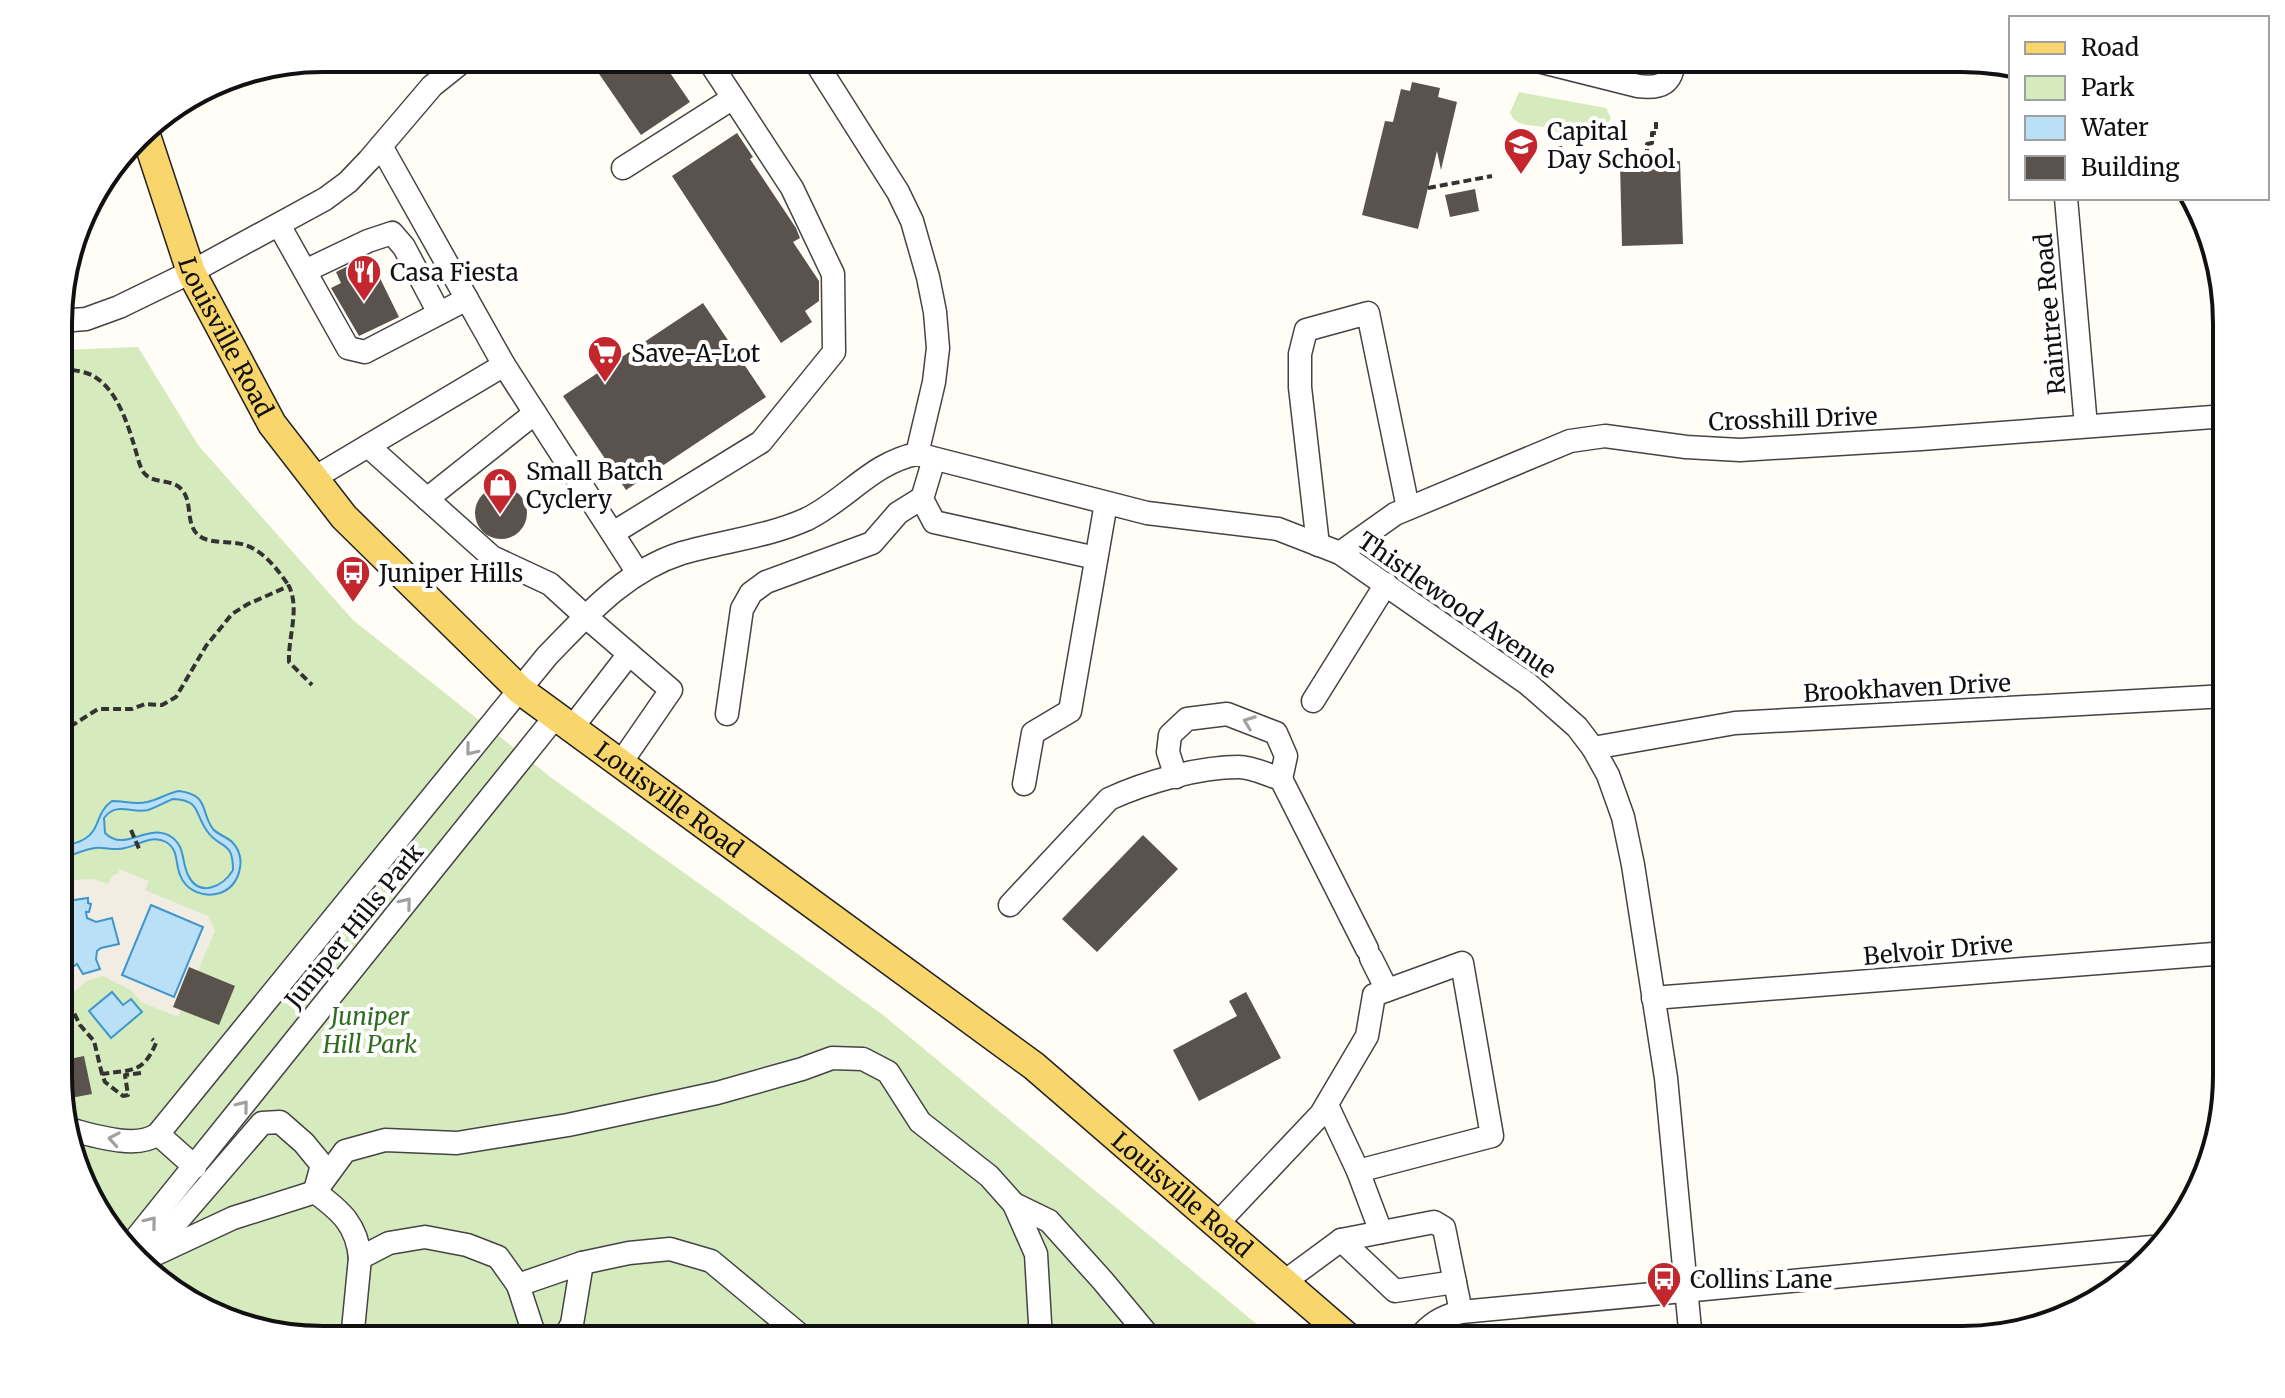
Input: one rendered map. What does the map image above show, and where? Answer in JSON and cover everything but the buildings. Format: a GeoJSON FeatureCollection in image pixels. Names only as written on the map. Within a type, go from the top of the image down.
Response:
{"type":"FeatureCollection","features":[{"type":"Feature","properties":{"kind":"main road","name":"Louisville Road"},"geometry":{"type":"LineString","coordinates":[[148,142],[191,272],[272,424],[344,517],[520,690],[1034,1066],[1334,1325]]}},
{"type":"Feature","properties":{"kind":"street"},"geometry":{"type":"LineString","coordinates":[[72,319],[101,315],[191,272],[325,199],[348,182],[432,86],[450,72]]}},
{"type":"Feature","properties":{"kind":"street"},"geometry":{"type":"LineString","coordinates":[[613,533],[761,442],[834,352],[833,274],[792,188],[716,72]]}},
{"type":"Feature","properties":{"kind":"street"},"geometry":{"type":"LineString","coordinates":[[822,72],[898,192],[912,221],[928,277],[938,348],[922,498],[934,522],[1096,558]]}},
{"type":"Feature","properties":{"kind":"street"},"geometry":{"type":"LineString","coordinates":[[1582,72],[1650,88],[1667,81],[1671,72]]}},
{"type":"Feature","properties":{"kind":"street"},"geometry":{"type":"LineString","coordinates":[[623,168],[733,98]]}},
{"type":"Feature","properties":{"kind":"street"},"geometry":{"type":"LineString","coordinates":[[381,146],[504,365],[638,573]]}},
{"type":"Feature","properties":{"kind":"street","name":"Raintree Road"},"geometry":{"type":"LineString","coordinates":[[2066,200],[2086,426]]}},
{"type":"Feature","properties":{"kind":"street"},"geometry":{"type":"LineString","coordinates":[[279,225],[348,348],[365,352],[467,299]]}},
{"type":"Feature","properties":{"kind":"street"},"geometry":{"type":"LineString","coordinates":[[305,271],[392,233],[404,247],[439,313]]}},
{"type":"Feature","properties":{"kind":"street"},"geometry":{"type":"LineString","coordinates":[[1318,545],[1300,387],[1300,354],[1306,330],[1368,313],[1408,508]]}},
{"type":"Feature","properties":{"kind":"street"},"geometry":{"type":"LineString","coordinates":[[314,478],[504,365]]}},
{"type":"Feature","properties":{"kind":"street"},"geometry":{"type":"LineString","coordinates":[[427,499],[535,413]]}},
{"type":"Feature","properties":{"kind":"street","name":"Crosshill Drive"},"geometry":{"type":"LineString","coordinates":[[1340,553],[1395,514],[1570,441],[1605,436],[1686,447],[1740,450],[2212,417]]}},
{"type":"Feature","properties":{"kind":"street"},"geometry":{"type":"LineString","coordinates":[[368,446],[492,557],[550,584],[671,690],[620,764]]}},
{"type":"Feature","properties":{"kind":"street"},"geometry":{"type":"LineString","coordinates":[[520,690],[585,616],[638,573],[683,553],[804,520],[827,508],[897,458],[926,456]]}},
{"type":"Feature","properties":{"kind":"street","name":"Thistlewood Avenue"},"geometry":{"type":"LineString","coordinates":[[926,456],[1147,513],[1278,529],[1340,553],[1528,684],[1577,727],[1608,775],[1623,817],[1633,865],[1666,1078],[1689,1325]]}},
{"type":"Feature","properties":{"kind":"street"},"geometry":{"type":"LineString","coordinates":[[727,714],[742,609],[751,593],[766,582],[872,543],[898,513],[922,498]]}},
{"type":"Feature","properties":{"kind":"street"},"geometry":{"type":"LineString","coordinates":[[1024,784],[1033,733],[1070,711],[1106,503]]}},
{"type":"Feature","properties":{"kind":"street"},"geometry":{"type":"LineString","coordinates":[[1313,701],[1386,584]]}},
{"type":"Feature","properties":{"kind":"street","name":"Juniper Hills Park"},"geometry":{"type":"LineString","coordinates":[[142,1250],[195,1167],[563,723],[629,654]]}},
{"type":"Feature","properties":{"kind":"street","name":"Juniper Hills Park"},"geometry":{"type":"LineString","coordinates":[[158,1134],[520,690]]}},
{"type":"Feature","properties":{"kind":"street","name":"Brookhaven Drive"},"geometry":{"type":"LineString","coordinates":[[1593,748],[1735,723],[2212,697]]}},
{"type":"Feature","properties":{"kind":"street"},"geometry":{"type":"LineString","coordinates":[[1176,777],[1168,752],[1170,735],[1187,719],[1227,714],[1276,733],[1286,756],[1281,779],[1387,990]]}},
{"type":"Feature","properties":{"kind":"street"},"geometry":{"type":"LineString","coordinates":[[1010,905],[1109,799],[1128,790],[1193,773],[1241,767],[1281,779]]}},
{"type":"Feature","properties":{"kind":"street","name":"Belvoir Drive"},"geometry":{"type":"LineString","coordinates":[[1653,998],[2212,954]]}},
{"type":"Feature","properties":{"kind":"street"},"geometry":{"type":"LineString","coordinates":[[1217,1224],[1321,1114],[1367,1036],[1374,995],[1462,963],[1492,1136],[1358,1171]]}},
{"type":"Feature","properties":{"kind":"street"},"geometry":{"type":"LineString","coordinates":[[304,1143],[326,1153],[385,1140],[457,1143],[568,1125],[717,1093],[832,1058],[863,1059],[888,1072],[920,1122],[989,1176],[1014,1204],[1036,1254],[1040,1326]]}},
{"type":"Feature","properties":{"kind":"street"},"geometry":{"type":"LineString","coordinates":[[1327,1105],[1358,1171],[1381,1232]]}},
{"type":"Feature","properties":{"kind":"street"},"geometry":{"type":"LineString","coordinates":[[143,1250],[262,1123],[280,1122],[304,1143],[322,1165],[315,1192]]}},
{"type":"Feature","properties":{"kind":"street"},"geometry":{"type":"LineString","coordinates":[[79,1131],[132,1142],[149,1140],[158,1134],[195,1167]]}},
{"type":"Feature","properties":{"kind":"street"},"geometry":{"type":"LineString","coordinates":[[145,1252],[233,1218],[315,1192],[345,1151]]}},
{"type":"Feature","properties":{"kind":"street"},"geometry":{"type":"LineString","coordinates":[[315,1192],[338,1209],[358,1239],[360,1258],[353,1326]]}},
{"type":"Feature","properties":{"kind":"street"},"geometry":{"type":"LineString","coordinates":[[1014,1204],[1049,1221],[1140,1326]]}},
{"type":"Feature","properties":{"kind":"street"},"geometry":{"type":"LineString","coordinates":[[1284,1282],[1341,1240],[1434,1222],[1444,1228],[1461,1312]]}},
{"type":"Feature","properties":{"kind":"street"},"geometry":{"type":"LineString","coordinates":[[360,1258],[389,1243],[425,1237],[467,1245],[498,1257],[518,1285],[531,1326]]}},
{"type":"Feature","properties":{"kind":"street"},"geometry":{"type":"LineString","coordinates":[[1341,1240],[1395,1291],[1455,1282]]}},
{"type":"Feature","properties":{"kind":"street"},"geometry":{"type":"LineString","coordinates":[[1429,1325],[1461,1312],[2144,1248]]}},
{"type":"Feature","properties":{"kind":"street"},"geometry":{"type":"LineString","coordinates":[[518,1285],[582,1263],[629,1253],[670,1249],[711,1261],[789,1326]]}},
{"type":"Feature","properties":{"kind":"street"},"geometry":{"type":"LineString","coordinates":[[571,1326],[582,1263]]}},
{"type":"Feature","properties":{"kind":"path"},"geometry":{"type":"LineString","coordinates":[[1617,169],[1617,158],[1648,159],[1647,144],[1652,143],[1656,122]]}},
{"type":"Feature","properties":{"kind":"path"},"geometry":{"type":"LineString","coordinates":[[1560,135],[1560,166]]}},
{"type":"Feature","properties":{"kind":"path"},"geometry":{"type":"LineString","coordinates":[[1428,188],[1492,176]]}},
{"type":"Feature","properties":{"kind":"path"},"geometry":{"type":"LineString","coordinates":[[72,371],[95,376],[107,387],[123,416],[141,469],[152,480],[178,486],[184,491],[195,533],[208,540],[238,543],[254,549],[280,572],[294,596],[289,662],[312,685]]}},
{"type":"Feature","properties":{"kind":"path"},"geometry":{"type":"LineString","coordinates":[[72,725],[98,709],[162,705],[176,697],[206,646],[232,614],[289,586]]}},
{"type":"Feature","properties":{"kind":"path"},"geometry":{"type":"LineString","coordinates":[[131,830],[140,851]]}},
{"type":"Feature","properties":{"kind":"path"},"geometry":{"type":"LineString","coordinates":[[72,1009],[80,1025],[94,1041],[105,1082],[123,1096],[128,1095],[125,1075],[141,1073]]}},
{"type":"Feature","properties":{"kind":"path"},"geometry":{"type":"LineString","coordinates":[[102,1074],[140,1067],[149,1059],[156,1043],[152,1039]]}},
{"type":"Feature","properties":{"kind":"green space"},"geometry":{"type":"Polygon","coordinates":[[[1519,92],[1606,108],[1611,118],[1598,133],[1587,138],[1524,124],[1516,121],[1510,113],[1519,92]]]}},
{"type":"Feature","properties":{"kind":"green space","name":"Juniper Hill Park"},"geometry":{"type":"Polygon","coordinates":[[[138,347],[198,445],[353,620],[553,779],[883,1015],[1258,1325],[323,1326],[290,1324],[227,1307],[183,1284],[157,1264],[114,1215],[98,1186],[85,1156],[74,1108],[72,350],[138,347]]]}},
{"type":"Feature","properties":{"kind":"shaded area"},"geometry":{"type":"Polygon","coordinates":[[[119,869],[149,881],[145,890],[208,916],[215,931],[198,970],[189,967],[174,1006],[181,1010],[178,1017],[141,1002],[131,990],[103,976],[87,981],[72,996],[72,968],[77,964],[84,974],[100,968],[97,951],[119,943],[87,918],[86,912],[91,905],[87,903],[87,898],[72,900],[72,880],[93,879],[108,884],[113,875],[119,873],[119,869]]]}},
{"type":"Feature","properties":{"kind":"water"},"geometry":{"type":"Polygon","coordinates":[[[179,791],[200,800],[213,829],[231,841],[240,857],[237,878],[227,889],[208,895],[191,889],[180,875],[173,849],[161,840],[122,849],[91,849],[72,855],[72,844],[94,830],[103,810],[112,801],[143,803],[179,791]],[[173,799],[148,810],[114,810],[104,818],[105,833],[120,840],[153,833],[170,836],[179,844],[186,870],[193,882],[211,888],[233,870],[231,854],[207,831],[196,809],[188,802],[173,799]]]}},
{"type":"Feature","properties":{"kind":"water"},"geometry":{"type":"Polygon","coordinates":[[[88,898],[91,904],[89,912],[86,912],[87,918],[96,922],[112,918],[119,944],[97,951],[100,969],[83,974],[77,964],[72,968],[72,900],[88,898]]]}},
{"type":"Feature","properties":{"kind":"water"},"geometry":{"type":"Polygon","coordinates":[[[151,905],[203,927],[174,997],[122,975],[151,905]]]}},
{"type":"Feature","properties":{"kind":"water"},"geometry":{"type":"Polygon","coordinates":[[[112,992],[123,1005],[131,999],[142,1012],[111,1038],[89,1011],[112,992]]]}},
{"type":"Feature","properties":{"kind":"place","name":"Capital Day School"},"geometry":{"type":"Point","coordinates":[1521,176]}},
{"type":"Feature","properties":{"kind":"place","name":"Casa Fiesta"},"geometry":{"type":"Point","coordinates":[364,303]}},
{"type":"Feature","properties":{"kind":"place","name":"Save-A-Lot"},"geometry":{"type":"Point","coordinates":[605,384]}},
{"type":"Feature","properties":{"kind":"place","name":"Small Batch Cyclery"},"geometry":{"type":"Point","coordinates":[500,516]}},
{"type":"Feature","properties":{"kind":"place","name":"Juniper Hills"},"geometry":{"type":"Point","coordinates":[353,604]}},
{"type":"Feature","properties":{"kind":"place","name":"Collins Lane"},"geometry":{"type":"Point","coordinates":[1664,1310]}}]}
